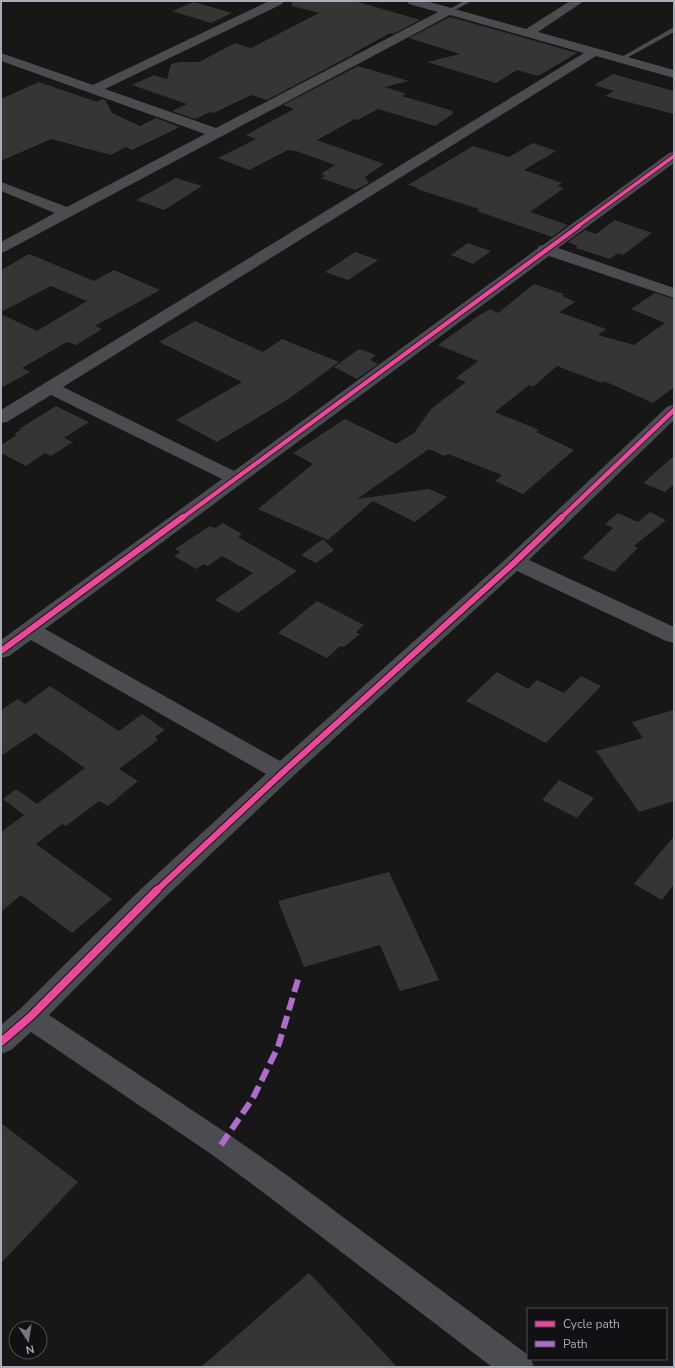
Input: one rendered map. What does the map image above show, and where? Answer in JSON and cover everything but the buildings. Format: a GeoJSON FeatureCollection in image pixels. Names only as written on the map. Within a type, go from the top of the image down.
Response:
{"type":"FeatureCollection","features":[{"type":"Feature","properties":{"kind":"street"},"geometry":{"type":"LineString","coordinates":[[93,90],[278,1]]}},
{"type":"Feature","properties":{"kind":"street"},"geometry":{"type":"LineString","coordinates":[[413,1],[674,74]]}},
{"type":"Feature","properties":{"kind":"street"},"geometry":{"type":"LineString","coordinates":[[528,33],[578,1]]}},
{"type":"Feature","properties":{"kind":"street"},"geometry":{"type":"LineString","coordinates":[[1,248],[217,132],[449,11]]}},
{"type":"Feature","properties":{"kind":"street"},"geometry":{"type":"LineString","coordinates":[[1,418],[595,51]]}},
{"type":"Feature","properties":{"kind":"street"},"geometry":{"type":"LineString","coordinates":[[1,57],[217,132]]}},
{"type":"Feature","properties":{"kind":"street"},"geometry":{"type":"LineString","coordinates":[[1,651],[234,478],[674,156]]}},
{"type":"Feature","properties":{"kind":"street"},"geometry":{"type":"LineString","coordinates":[[1,186],[68,213]]}},
{"type":"Feature","properties":{"kind":"street"},"geometry":{"type":"LineString","coordinates":[[546,249],[674,293]]}},
{"type":"Feature","properties":{"kind":"street"},"geometry":{"type":"LineString","coordinates":[[51,388],[234,478]]}},
{"type":"Feature","properties":{"kind":"street"},"geometry":{"type":"LineString","coordinates":[[1,1042],[30,1017],[150,896],[282,773],[515,562],[674,410]]}},
{"type":"Feature","properties":{"kind":"street"},"geometry":{"type":"LineString","coordinates":[[515,562],[674,636]]}},
{"type":"Feature","properties":{"kind":"street"},"geometry":{"type":"LineString","coordinates":[[29,629],[282,773]]}},
{"type":"Feature","properties":{"kind":"street"},"geometry":{"type":"LineString","coordinates":[[30,1017],[274,1183],[518,1367]]}},
{"type":"Feature","properties":{"kind":"lane"},"geometry":{"type":"LineString","coordinates":[[449,11],[469,1]]}},
{"type":"Feature","properties":{"kind":"lane"},"geometry":{"type":"LineString","coordinates":[[621,59],[674,30]]}},
{"type":"Feature","properties":{"kind":"marked path"},"geometry":{"type":"LineString","coordinates":[[221,1145],[253,1098],[278,1047],[299,976]]}},
{"type":"Feature","properties":{"kind":"cycle path"},"geometry":{"type":"LineString","coordinates":[[1,651],[674,156]]}},
{"type":"Feature","properties":{"kind":"cycle path"},"geometry":{"type":"LineString","coordinates":[[1,1042],[30,1017],[150,896],[282,773],[515,562],[674,410]]}}]}
